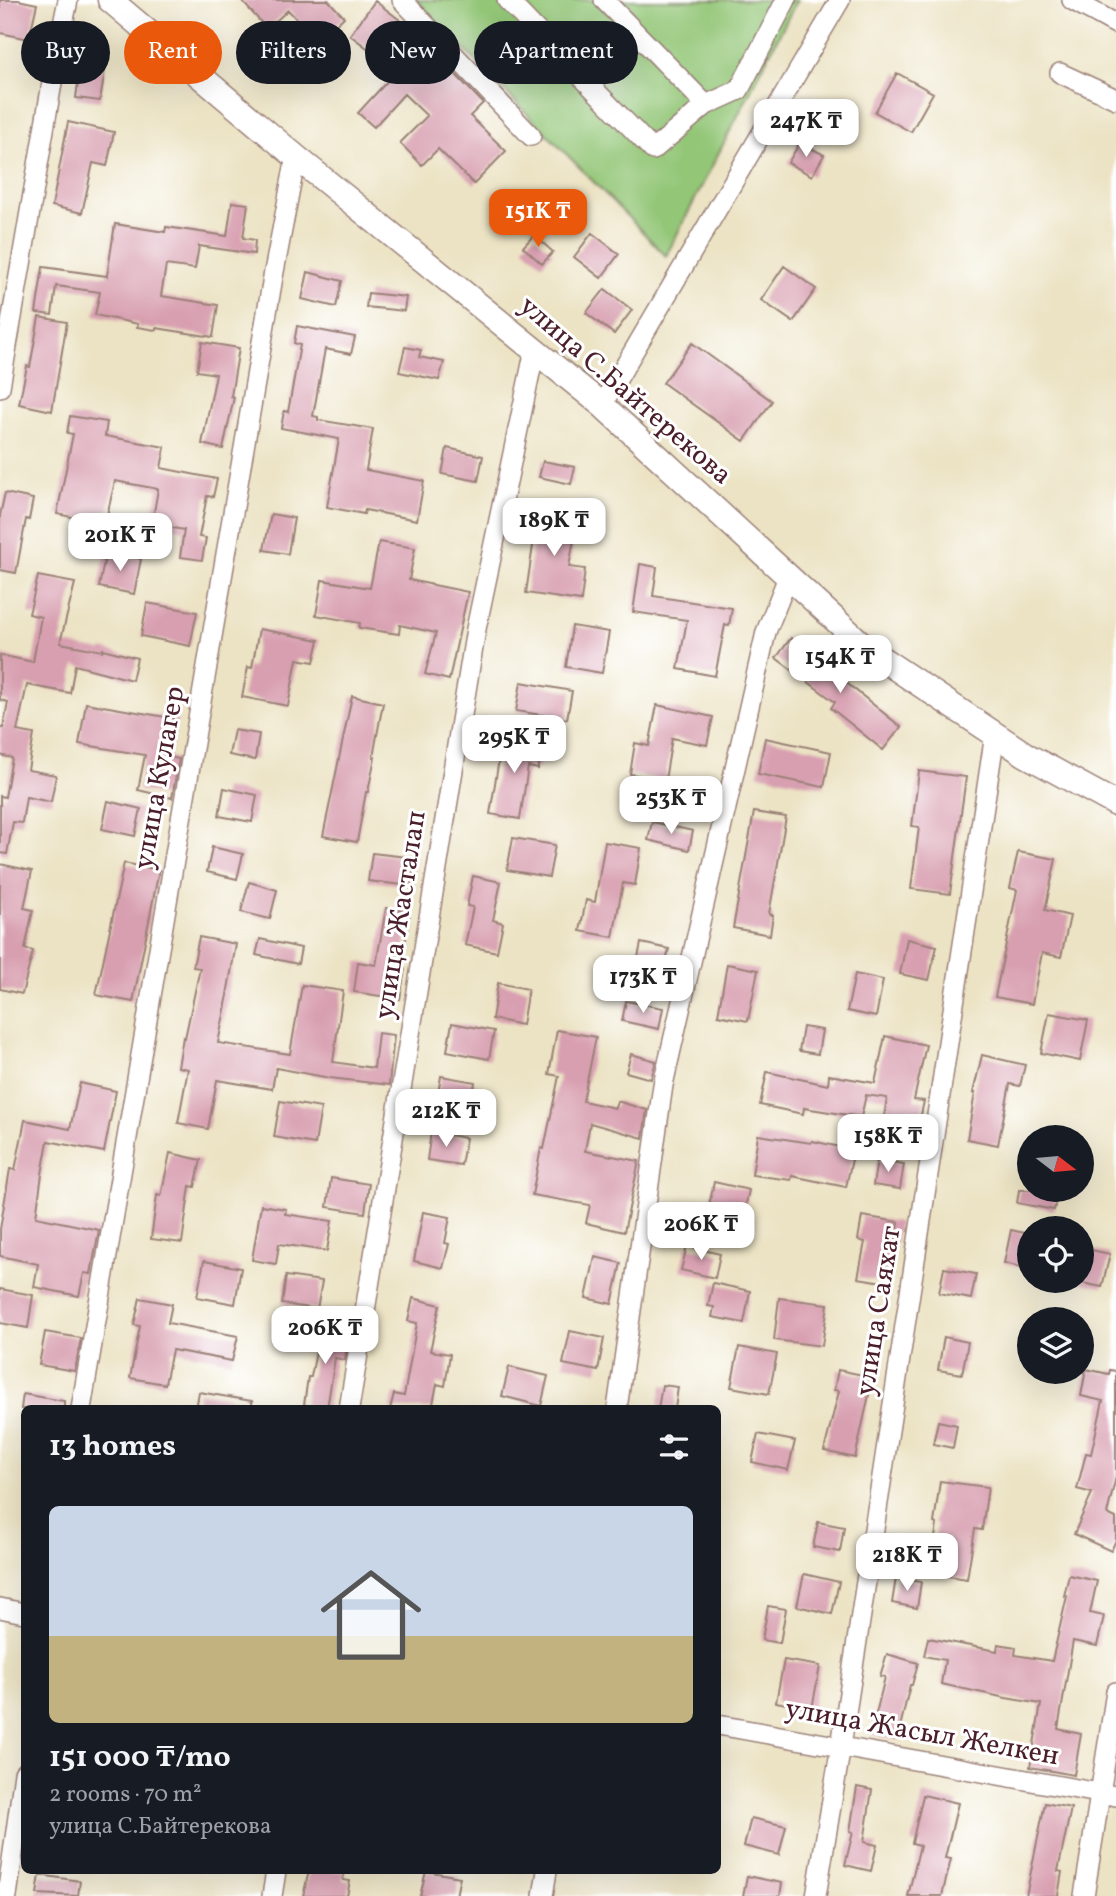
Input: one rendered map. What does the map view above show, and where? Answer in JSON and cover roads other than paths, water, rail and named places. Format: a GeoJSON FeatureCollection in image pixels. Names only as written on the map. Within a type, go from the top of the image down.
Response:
{"type":"FeatureCollection","features":[{"type":"Feature","properties":{"kind":"main road","name":"улица С.Байтерекова"},"geometry":{"type":"LineString","coordinates":[[110,0],[296,157],[602,405],[867,649],[1027,755],[1116,804]]}},
{"type":"Feature","properties":{"kind":"street"},"geometry":{"type":"LineString","coordinates":[[0,387],[55,61],[68,0]]}},
{"type":"Feature","properties":{"kind":"street"},"geometry":{"type":"LineString","coordinates":[[402,0],[531,136]]}},
{"type":"Feature","properties":{"kind":"street"},"geometry":{"type":"LineString","coordinates":[[507,0],[653,150],[706,105],[740,89],[786,0]]}},
{"type":"Feature","properties":{"kind":"street"},"geometry":{"type":"LineString","coordinates":[[604,0],[706,105]]}},
{"type":"Feature","properties":{"kind":"street"},"geometry":{"type":"LineString","coordinates":[[602,405],[841,0]]}},
{"type":"Feature","properties":{"kind":"street"},"geometry":{"type":"LineString","coordinates":[[1072,0],[1116,24]]}},
{"type":"Feature","properties":{"kind":"street"},"geometry":{"type":"LineString","coordinates":[[1060,73],[1116,99]]}},
{"type":"Feature","properties":{"kind":"street","name":"улица Кулагер"},"geometry":{"type":"LineString","coordinates":[[83,1405],[273,277],[296,157]]}},
{"type":"Feature","properties":{"kind":"street","name":"улица Жасталап"},"geometry":{"type":"LineString","coordinates":[[350,1405],[476,629],[535,349]]}},
{"type":"Feature","properties":{"kind":"street"},"geometry":{"type":"LineString","coordinates":[[618,1405],[663,1085],[766,632],[788,577]]}},
{"type":"Feature","properties":{"kind":"street","name":"улица Саяхат"},"geometry":{"type":"LineString","coordinates":[[816,1896],[842,1746],[995,734]]}},
{"type":"Feature","properties":{"kind":"street"},"geometry":{"type":"LineString","coordinates":[[0,1608],[21,1612]]}},
{"type":"Feature","properties":{"kind":"street"},"geometry":{"type":"LineString","coordinates":[[1084,1896],[1108,1795],[1116,1692]]}},
{"type":"Feature","properties":{"kind":"street","name":"улица Жасыл Желкен"},"geometry":{"type":"LineString","coordinates":[[721,1726],[1108,1795]]}},
{"type":"Feature","properties":{"kind":"street"},"geometry":{"type":"LineString","coordinates":[[7,1896],[21,1795]]}},
{"type":"Feature","properties":{"kind":"street"},"geometry":{"type":"LineString","coordinates":[[272,1896],[276,1874]]}},
{"type":"Feature","properties":{"kind":"street"},"geometry":{"type":"LineString","coordinates":[[543,1896],[547,1874]]}}]}
